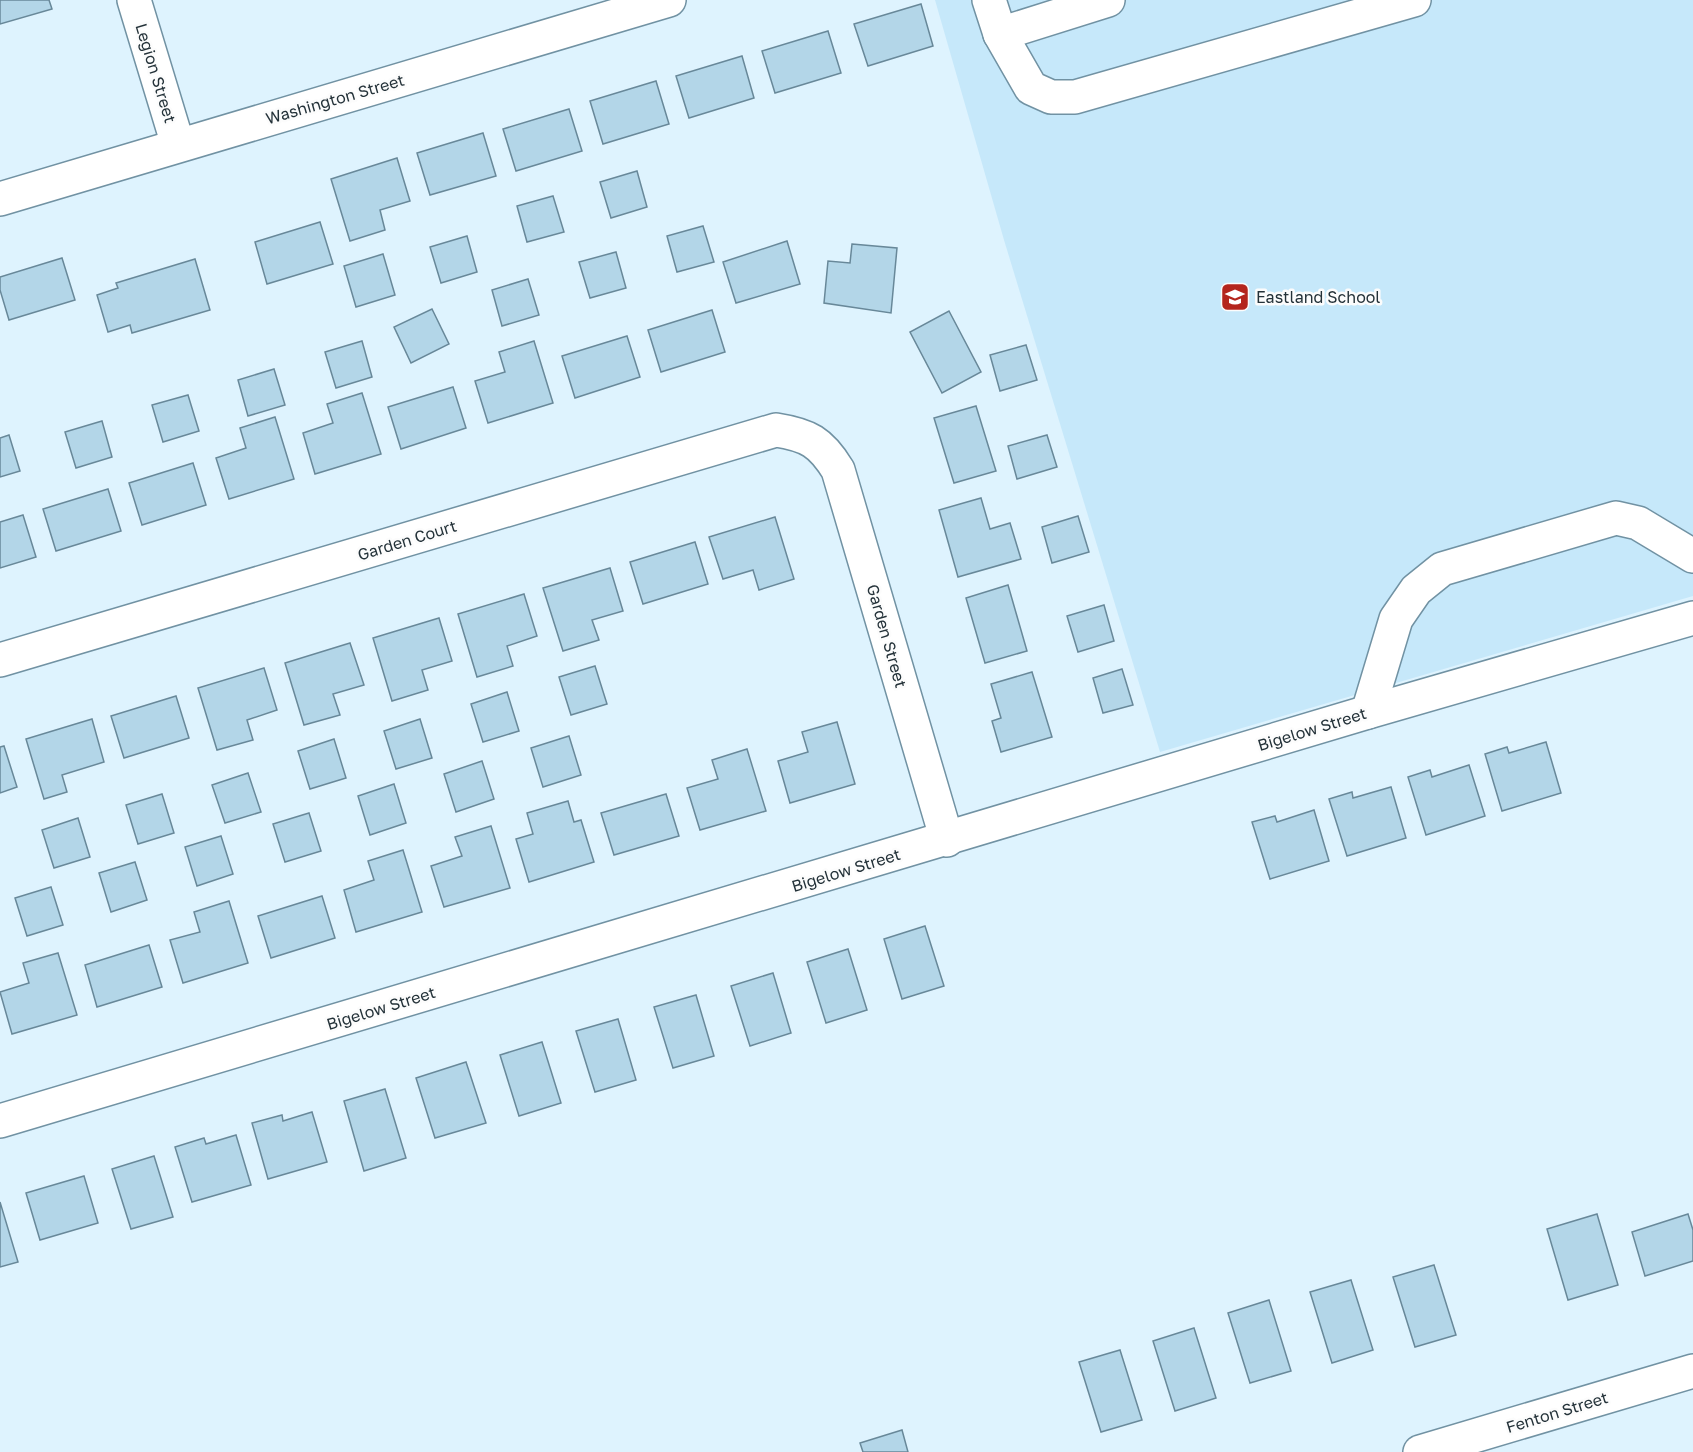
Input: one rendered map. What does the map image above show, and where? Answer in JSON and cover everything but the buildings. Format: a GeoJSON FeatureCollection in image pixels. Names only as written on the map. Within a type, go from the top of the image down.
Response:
{"type":"FeatureCollection","features":[{"type":"Feature","properties":{"kind":"street","name":"Legion Street"},"geometry":{"type":"LineString","coordinates":[[134,0],[178,146]]}},
{"type":"Feature","properties":{"kind":"street","name":"Washington Street"},"geometry":{"type":"LineString","coordinates":[[0,199],[669,0]]}},
{"type":"Feature","properties":{"kind":"street"},"geometry":{"type":"LineString","coordinates":[[989,0],[1000,34],[1031,88],[1051,97],[1075,97],[1414,0]]}},
{"type":"Feature","properties":{"kind":"street"},"geometry":{"type":"LineString","coordinates":[[1000,34],[1108,0]]}},
{"type":"Feature","properties":{"kind":"street","name":"Garden Court"},"geometry":{"type":"LineString","coordinates":[[0,660],[776,430],[793,432],[813,440]]}},
{"type":"Feature","properties":{"kind":"street","name":"Garden Street"},"geometry":{"type":"LineString","coordinates":[[813,440],[825,449],[838,470],[947,840]]}},
{"type":"Feature","properties":{"kind":"street"},"geometry":{"type":"LineString","coordinates":[[1368,712],[1396,619],[1416,590],[1442,568],[1616,518],[1638,524],[1693,556]]}},
{"type":"Feature","properties":{"kind":"street","name":"Bigelow Street"},"geometry":{"type":"LineString","coordinates":[[0,1121],[947,840],[1368,712],[1693,618]]}},
{"type":"Feature","properties":{"kind":"street","name":"Fenton Street"},"geometry":{"type":"LineString","coordinates":[[1420,1452],[1693,1371]]}},
{"type":"Feature","properties":{"kind":"shaded area"},"geometry":{"type":"Polygon","coordinates":[[[935,0],[1693,0],[1693,596],[1160,752],[1004,240],[935,0]]]}},
{"type":"Feature","properties":{"kind":"place","name":"Eastland School"},"geometry":{"type":"Point","coordinates":[1235,297]}}]}
